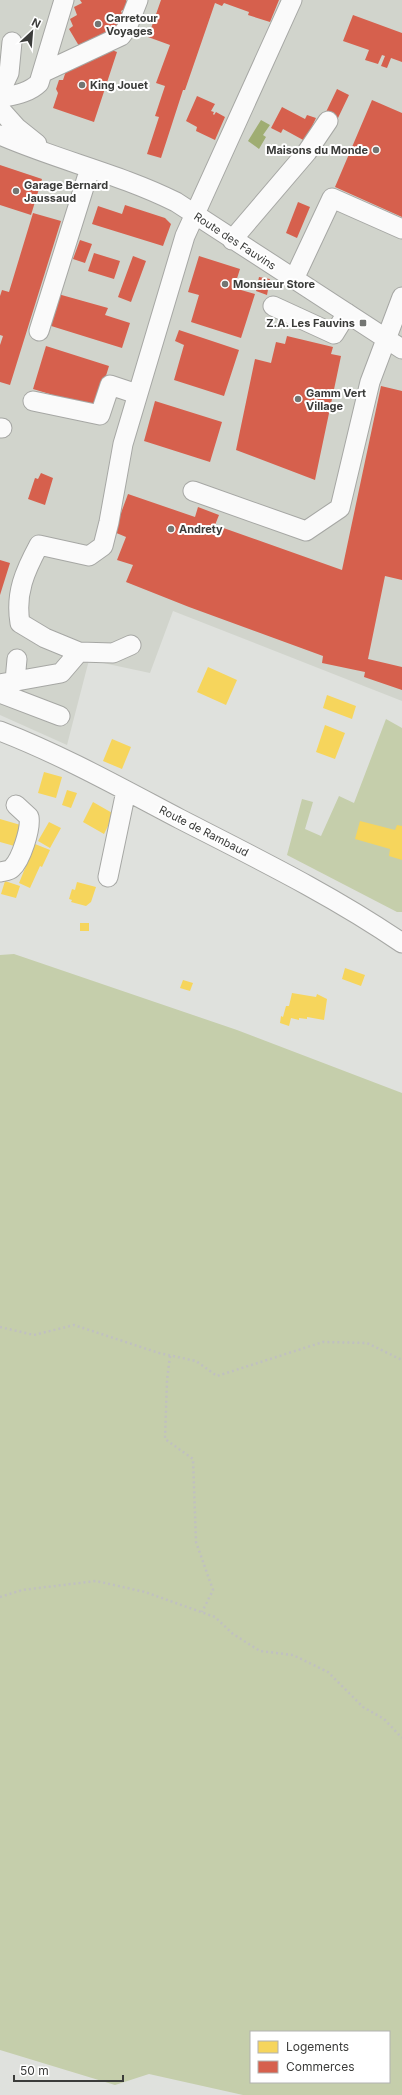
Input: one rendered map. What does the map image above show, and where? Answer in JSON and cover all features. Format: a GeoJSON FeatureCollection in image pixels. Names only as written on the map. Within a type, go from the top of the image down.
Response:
{"type":"FeatureCollection","features":[{"type":"Feature","properties":{"kind":"street"},"geometry":{"type":"LineString","coordinates":[[0,98],[32,88],[39,83],[44,72],[64,0]]}},
{"type":"Feature","properties":{"kind":"street"},"geometry":{"type":"LineString","coordinates":[[44,72],[121,36],[127,28],[138,0]]}},
{"type":"Feature","properties":{"kind":"street"},"geometry":{"type":"LineString","coordinates":[[131,645],[113,653],[79,652],[45,638],[20,624],[18,611],[24,574],[39,545],[88,556],[103,546],[109,522],[123,444],[185,236],[292,0]]}},
{"type":"Feature","properties":{"kind":"street"},"geometry":{"type":"LineString","coordinates":[[0,67],[12,42],[9,72],[0,92]]}},
{"type":"Feature","properties":{"kind":"street","name":"Route des Fauvins"},"geometry":{"type":"LineString","coordinates":[[0,109],[28,138],[57,156]]}},
{"type":"Feature","properties":{"kind":"street"},"geometry":{"type":"LineString","coordinates":[[232,240],[307,152],[328,121]]}},
{"type":"Feature","properties":{"kind":"street","name":"Route des Fauvins"},"geometry":{"type":"LineString","coordinates":[[0,135],[33,150],[57,156],[154,191],[195,215],[402,349]]}},
{"type":"Feature","properties":{"kind":"street"},"geometry":{"type":"LineString","coordinates":[[39,331],[90,168]]}},
{"type":"Feature","properties":{"kind":"street"},"geometry":{"type":"LineString","coordinates":[[294,279],[332,198],[402,229]]}},
{"type":"Feature","properties":{"kind":"street"},"geometry":{"type":"LineString","coordinates":[[194,491],[306,531],[340,508],[370,382],[402,296]]}},
{"type":"Feature","properties":{"kind":"street"},"geometry":{"type":"LineString","coordinates":[[273,306],[334,334],[347,313]]}},
{"type":"Feature","properties":{"kind":"street"},"geometry":{"type":"LineString","coordinates":[[33,401],[100,415],[110,385],[137,394]]}},
{"type":"Feature","properties":{"kind":"street"},"geometry":{"type":"LineString","coordinates":[[5,686],[61,673],[79,652]]}},
{"type":"Feature","properties":{"kind":"street"},"geometry":{"type":"LineString","coordinates":[[5,686],[17,659]]}},
{"type":"Feature","properties":{"kind":"street"},"geometry":{"type":"LineString","coordinates":[[5,686],[60,716]]}},
{"type":"Feature","properties":{"kind":"street","name":"Route de Rambaud"},"geometry":{"type":"LineString","coordinates":[[0,731],[53,754],[326,895],[351,909],[402,943]]}},
{"type":"Feature","properties":{"kind":"street"},"geometry":{"type":"LineString","coordinates":[[108,877],[126,791]]}},
{"type":"Feature","properties":{"kind":"street"},"geometry":{"type":"LineString","coordinates":[[0,872],[12,868],[17,862],[29,831],[29,818],[16,805]]}},
{"type":"Feature","properties":{"kind":"path"},"geometry":{"type":"LineString","coordinates":[[0,1327],[34,1336],[74,1325],[170,1356],[196,1361],[217,1376],[295,1349],[323,1342],[367,1343],[402,1360]]}},
{"type":"Feature","properties":{"kind":"path"},"geometry":{"type":"LineString","coordinates":[[170,1356],[167,1380],[165,1439],[193,1459],[196,1542],[213,1590],[202,1612]]}},
{"type":"Feature","properties":{"kind":"path"},"geometry":{"type":"LineString","coordinates":[[0,1597],[22,1590],[96,1581],[144,1592],[202,1612],[215,1618],[232,1634],[260,1651],[293,1655],[328,1672],[363,1707],[384,1720],[402,1738]]}},
{"type":"Feature","properties":{"kind":"shaded area"},"geometry":{"type":"Polygon","coordinates":[[[0,0],[402,0],[402,701],[173,611],[150,673],[89,660],[67,745],[0,715],[0,0]]]}},
{"type":"Feature","properties":{"kind":"shaded area"},"geometry":{"type":"Polygon","coordinates":[[[261,120],[270,125],[263,135],[266,137],[259,149],[248,141],[261,120]]]}},
{"type":"Feature","properties":{"kind":"shaded area"},"geometry":{"type":"Polygon","coordinates":[[[386,719],[402,728],[402,912],[397,912],[287,855],[302,799],[313,802],[305,829],[321,836],[339,796],[354,803],[386,719]]]}},
{"type":"Feature","properties":{"kind":"shaded area"},"geometry":{"type":"Polygon","coordinates":[[[14,954],[237,1030],[402,1093],[402,2095],[243,2095],[149,2074],[115,2085],[0,2050],[0,955],[14,954]]]}},
{"type":"Feature","properties":{"kind":"building: Logements"},"geometry":{"type":"Polygon","coordinates":[[[208,667],[237,680],[226,705],[197,692],[208,667]]]}},
{"type":"Feature","properties":{"kind":"building: Logements"},"geometry":{"type":"Polygon","coordinates":[[[327,695],[356,706],[352,719],[323,708],[327,695]]]}},
{"type":"Feature","properties":{"kind":"building: Logements"},"geometry":{"type":"Polygon","coordinates":[[[325,725],[345,733],[335,759],[316,752],[325,725]]]}},
{"type":"Feature","properties":{"kind":"building: Logements"},"geometry":{"type":"Polygon","coordinates":[[[112,739],[131,747],[122,769],[103,761],[112,739]]]}},
{"type":"Feature","properties":{"kind":"building: Logements"},"geometry":{"type":"Polygon","coordinates":[[[44,772],[62,777],[56,798],[38,793],[44,772]]]}},
{"type":"Feature","properties":{"kind":"building: Logements"},"geometry":{"type":"Polygon","coordinates":[[[67,790],[77,793],[71,808],[62,805],[67,790]]]}},
{"type":"Feature","properties":{"kind":"building: Logements"},"geometry":{"type":"Polygon","coordinates":[[[93,802],[114,814],[104,834],[83,822],[93,802]]]}},
{"type":"Feature","properties":{"kind":"building: Logements"},"geometry":{"type":"Polygon","coordinates":[[[0,819],[24,826],[18,847],[0,842],[0,819]]]}},
{"type":"Feature","properties":{"kind":"building: Logements"},"geometry":{"type":"Polygon","coordinates":[[[360,821],[395,830],[397,825],[402,826],[402,860],[389,856],[390,849],[355,839],[360,821]]]}},
{"type":"Feature","properties":{"kind":"building: Logements"},"geometry":{"type":"Polygon","coordinates":[[[49,822],[61,828],[50,848],[38,841],[49,822]]]}},
{"type":"Feature","properties":{"kind":"building: Logements"},"geometry":{"type":"Polygon","coordinates":[[[35,844],[50,850],[42,867],[40,866],[30,888],[19,883],[35,844]]]}},
{"type":"Feature","properties":{"kind":"building: Logements"},"geometry":{"type":"Polygon","coordinates":[[[5,881],[20,886],[16,898],[1,894],[5,881]]]}},
{"type":"Feature","properties":{"kind":"building: Logements"},"geometry":{"type":"Polygon","coordinates":[[[77,882],[96,887],[91,902],[86,906],[71,902],[72,900],[69,899],[72,889],[75,890],[77,882]]]}},
{"type":"Feature","properties":{"kind":"building: Logements"},"geometry":{"type":"Polygon","coordinates":[[[80,923],[89,923],[89,931],[80,931],[80,923]]]}},
{"type":"Feature","properties":{"kind":"building: Logements"},"geometry":{"type":"Polygon","coordinates":[[[345,968],[365,975],[361,986],[342,979],[345,968]]]}},
{"type":"Feature","properties":{"kind":"building: Logements"},"geometry":{"type":"Polygon","coordinates":[[[183,980],[193,983],[190,991],[180,988],[183,980]]]}},
{"type":"Feature","properties":{"kind":"building: Logements"},"geometry":{"type":"Polygon","coordinates":[[[292,993],[316,997],[317,994],[327,999],[324,1020],[307,1017],[307,1019],[299,1018],[299,1020],[291,1018],[289,1026],[280,1023],[281,1016],[283,1017],[286,1006],[289,1006],[292,993]]]}},
{"type":"Feature","properties":{"kind":"building: Commerces","name":"Carretour Voyages"},"geometry":{"type":"Polygon","coordinates":[[[80,0],[126,0],[129,6],[121,11],[124,18],[117,22],[120,30],[82,51],[69,29],[73,26],[70,19],[77,15],[74,7],[82,3],[80,0]]]}},
{"type":"Feature","properties":{"kind":"building: Commerces"},"geometry":{"type":"Polygon","coordinates":[[[161,0],[279,0],[270,22],[248,15],[249,12],[224,3],[222,6],[215,3],[185,90],[183,90],[161,158],[147,154],[159,117],[155,116],[165,86],[156,83],[170,45],[148,37],[161,0]]]}},
{"type":"Feature","properties":{"kind":"building: Commerces"},"geometry":{"type":"Polygon","coordinates":[[[353,15],[402,33],[402,62],[391,58],[387,68],[381,66],[385,56],[382,55],[378,64],[365,60],[369,50],[343,41],[353,15]]]}},
{"type":"Feature","properties":{"kind":"building: Commerces","name":"King Jouet"},"geometry":{"type":"Polygon","coordinates":[[[109,49],[117,52],[94,122],[53,108],[58,93],[56,89],[59,80],[63,80],[67,68],[109,49]]]}},
{"type":"Feature","properties":{"kind":"building: Commerces"},"geometry":{"type":"Polygon","coordinates":[[[337,89],[349,95],[338,118],[326,112],[337,89]]]}},
{"type":"Feature","properties":{"kind":"building: Commerces"},"geometry":{"type":"Polygon","coordinates":[[[197,96],[215,104],[211,111],[214,112],[214,115],[216,112],[225,117],[215,140],[196,131],[197,127],[186,121],[197,96]]]}},
{"type":"Feature","properties":{"kind":"building: Commerces","name":"Maisons du Monde"},"geometry":{"type":"Polygon","coordinates":[[[372,100],[402,113],[402,217],[335,187],[372,100]]]}},
{"type":"Feature","properties":{"kind":"building: Commerces"},"geometry":{"type":"Polygon","coordinates":[[[282,107],[305,119],[307,115],[316,118],[305,141],[283,129],[281,133],[271,128],[282,107]]]}},
{"type":"Feature","properties":{"kind":"building: Commerces","name":"Garage Bernard Jaussaud"},"geometry":{"type":"Polygon","coordinates":[[[0,165],[42,179],[31,215],[0,205],[0,165]]]}},
{"type":"Feature","properties":{"kind":"building: Commerces"},"geometry":{"type":"Polygon","coordinates":[[[298,202],[310,207],[297,238],[286,233],[298,202]]]}},
{"type":"Feature","properties":{"kind":"building: Commerces"},"geometry":{"type":"Polygon","coordinates":[[[125,205],[165,218],[171,224],[163,246],[92,224],[98,206],[122,214],[125,205]]]}},
{"type":"Feature","properties":{"kind":"building: Commerces"},"geometry":{"type":"Polygon","coordinates":[[[33,213],[61,221],[10,385],[0,382],[0,345],[3,336],[0,335],[0,296],[2,290],[9,292],[33,213]]]}},
{"type":"Feature","properties":{"kind":"building: Commerces"},"geometry":{"type":"Polygon","coordinates":[[[80,240],[92,244],[85,263],[73,259],[80,240]]]}},
{"type":"Feature","properties":{"kind":"building: Commerces"},"geometry":{"type":"Polygon","coordinates":[[[94,253],[120,261],[114,279],[88,271],[94,253]]]}},
{"type":"Feature","properties":{"kind":"building: Commerces"},"geometry":{"type":"Polygon","coordinates":[[[133,256],[146,261],[131,302],[118,297],[133,256]]]}},
{"type":"Feature","properties":{"kind":"building: Commerces"},"geometry":{"type":"Polygon","coordinates":[[[199,256],[240,269],[234,288],[255,294],[241,338],[191,322],[199,295],[188,292],[199,256]]]}},
{"type":"Feature","properties":{"kind":"building: Commerces"},"geometry":{"type":"Polygon","coordinates":[[[259,277],[270,279],[267,295],[256,291],[259,277]]]}},
{"type":"Feature","properties":{"kind":"building: Commerces"},"geometry":{"type":"Polygon","coordinates":[[[58,294],[108,308],[105,315],[130,323],[122,348],[48,325],[58,294]]]}},
{"type":"Feature","properties":{"kind":"building: Commerces"},"geometry":{"type":"Polygon","coordinates":[[[179,330],[239,350],[224,396],[174,380],[184,345],[175,341],[179,330]]]}},
{"type":"Feature","properties":{"kind":"building: Commerces","name":"Gamm Vert Village"},"geometry":{"type":"Polygon","coordinates":[[[287,336],[333,347],[331,354],[341,356],[315,480],[236,450],[255,359],[271,363],[276,342],[285,344],[287,336]]]}},
{"type":"Feature","properties":{"kind":"building: Commerces"},"geometry":{"type":"Polygon","coordinates":[[[46,346],[109,366],[96,408],[33,389],[46,346]]]}},
{"type":"Feature","properties":{"kind":"building: Commerces","name":"Andrety"},"geometry":{"type":"Polygon","coordinates":[[[381,386],[402,391],[402,580],[385,576],[368,659],[402,667],[402,690],[364,677],[365,672],[322,663],[323,656],[189,607],[126,582],[133,565],[117,560],[126,537],[114,532],[128,494],[195,517],[198,507],[219,515],[215,525],[342,570],[381,386]]]}},
{"type":"Feature","properties":{"kind":"building: Commerces"},"geometry":{"type":"Polygon","coordinates":[[[155,401],[222,422],[210,462],[144,441],[155,401]]]}},
{"type":"Feature","properties":{"kind":"building: Commerces"},"geometry":{"type":"Polygon","coordinates":[[[41,473],[53,478],[45,505],[28,499],[35,478],[38,479],[41,473]]]}},
{"type":"Feature","properties":{"kind":"building: Commerces"},"geometry":{"type":"Polygon","coordinates":[[[0,560],[10,563],[0,595],[0,560]]]}},
{"type":"Feature","properties":{"kind":"place","name":"Carretour Voyages"},"geometry":{"type":"Point","coordinates":[98,24]}},
{"type":"Feature","properties":{"kind":"place","name":"King Jouet"},"geometry":{"type":"Point","coordinates":[82,85]}},
{"type":"Feature","properties":{"kind":"place","name":"Maisons du Monde"},"geometry":{"type":"Point","coordinates":[376,150]}},
{"type":"Feature","properties":{"kind":"place","name":"Garage Bernard Jaussaud"},"geometry":{"type":"Point","coordinates":[16,191]}},
{"type":"Feature","properties":{"kind":"place","name":"Monsieur Store"},"geometry":{"type":"Point","coordinates":[225,284]}},
{"type":"Feature","properties":{"kind":"place","name":"Z.A. Les Fauvins"},"geometry":{"type":"Point","coordinates":[363,323]}},
{"type":"Feature","properties":{"kind":"place","name":"Gamm Vert Village"},"geometry":{"type":"Point","coordinates":[298,399]}},
{"type":"Feature","properties":{"kind":"place","name":"Andrety"},"geometry":{"type":"Point","coordinates":[171,529]}}]}
